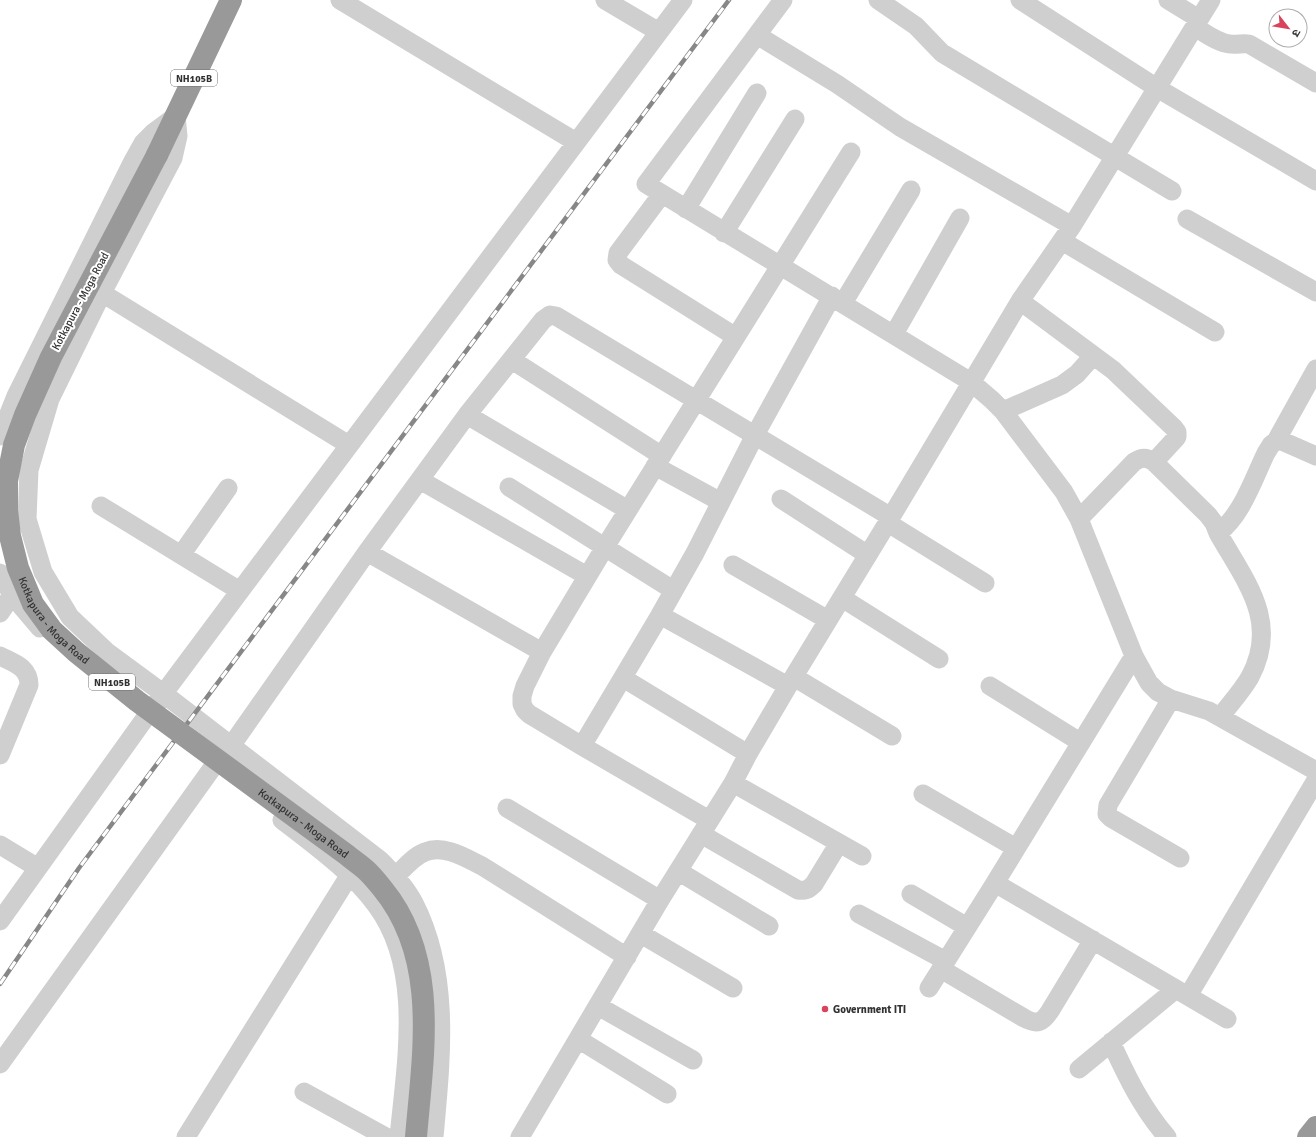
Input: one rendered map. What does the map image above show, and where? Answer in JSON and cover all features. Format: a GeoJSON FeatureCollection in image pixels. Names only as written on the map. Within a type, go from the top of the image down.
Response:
{"type":"FeatureCollection","features":[{"type":"Feature","properties":{"kind":"highway","name":"Kotkapura - Moga Road"},"geometry":{"type":"LineString","coordinates":[[231,0],[157,155],[50,357],[25,415],[14,445],[7,482],[7,510],[10,536],[16,561],[33,604],[52,630],[76,652],[131,696],[347,855],[369,873],[387,894],[402,916],[411,939],[418,964],[424,999],[424,1034],[416,1137]]}},
{"type":"Feature","properties":{"kind":"highway"},"geometry":{"type":"LineString","coordinates":[[1308,1137],[1316,1127]]}},
{"type":"Feature","properties":{"kind":"street"},"geometry":{"type":"LineString","coordinates":[[340,0],[576,142]]}},
{"type":"Feature","properties":{"kind":"street"},"geometry":{"type":"LineString","coordinates":[[605,0],[659,32]]}},
{"type":"Feature","properties":{"kind":"street"},"geometry":{"type":"LineString","coordinates":[[0,920],[146,717],[683,0]]}},
{"type":"Feature","properties":{"kind":"street"},"geometry":{"type":"LineString","coordinates":[[783,0],[646,184],[724,233],[781,265],[971,382],[992,400],[1003,411],[1064,492],[1079,519],[1134,656],[1149,683],[1158,692],[1171,699],[1209,711],[1316,771]]}},
{"type":"Feature","properties":{"kind":"street"},"geometry":{"type":"LineString","coordinates":[[878,0],[916,26],[942,53],[1116,156],[1172,191]]}},
{"type":"Feature","properties":{"kind":"street"},"geometry":{"type":"LineString","coordinates":[[1020,0],[1157,88],[1316,181]]}},
{"type":"Feature","properties":{"kind":"street"},"geometry":{"type":"LineString","coordinates":[[1168,0],[1224,43],[1231,45],[1249,44],[1316,83]]}},
{"type":"Feature","properties":{"kind":"street"},"geometry":{"type":"LineString","coordinates":[[520,1137],[660,900],[733,782],[748,754],[1020,301],[1067,234],[1212,0]]}},
{"type":"Feature","properties":{"kind":"street"},"geometry":{"type":"LineString","coordinates":[[757,35],[837,84],[900,127],[1067,234],[1215,332]]}},
{"type":"Feature","properties":{"kind":"street"},"geometry":{"type":"LineString","coordinates":[[686,209],[757,94]]}},
{"type":"Feature","properties":{"kind":"street"},"geometry":{"type":"LineString","coordinates":[[176,116],[178,136],[173,158],[102,293],[50,399],[29,470],[27,519],[43,572],[70,617],[107,652],[359,843],[380,860],[396,876],[413,902],[424,926],[432,952],[439,991],[438,1079],[434,1137]]}},
{"type":"Feature","properties":{"kind":"street"},"geometry":{"type":"LineString","coordinates":[[0,436],[16,396],[133,161],[143,143],[153,133],[176,116]]}},
{"type":"Feature","properties":{"kind":"street"},"geometry":{"type":"LineString","coordinates":[[724,233],[795,119]]}},
{"type":"Feature","properties":{"kind":"street"},"geometry":{"type":"LineString","coordinates":[[838,843],[814,884],[809,889],[804,891],[798,890],[582,746],[529,714],[522,704],[522,696],[525,686],[542,652],[587,576],[851,152]]}},
{"type":"Feature","properties":{"kind":"street"},"geometry":{"type":"LineString","coordinates":[[582,746],[660,615],[721,502],[755,435],[837,300],[911,190]]}},
{"type":"Feature","properties":{"kind":"street"},"geometry":{"type":"LineString","coordinates":[[662,194],[618,253],[617,260],[621,265],[736,337]]}},
{"type":"Feature","properties":{"kind":"street"},"geometry":{"type":"LineString","coordinates":[[894,334],[960,218]]}},
{"type":"Feature","properties":{"kind":"street"},"geometry":{"type":"LineString","coordinates":[[1187,219],[1316,292]]}},
{"type":"Feature","properties":{"kind":"street"},"geometry":{"type":"LineString","coordinates":[[102,293],[349,445]]}},
{"type":"Feature","properties":{"kind":"street"},"geometry":{"type":"LineString","coordinates":[[1020,301],[1120,377],[1178,432],[1174,442],[1154,462]]}},
{"type":"Feature","properties":{"kind":"street"},"geometry":{"type":"LineString","coordinates":[[231,746],[467,414],[512,360],[542,320],[550,315],[553,315],[755,435],[985,583]]}},
{"type":"Feature","properties":{"kind":"street"},"geometry":{"type":"LineString","coordinates":[[1003,411],[1062,385],[1076,374],[1093,356]]}},
{"type":"Feature","properties":{"kind":"street"},"geometry":{"type":"LineString","coordinates":[[512,360],[721,502]]}},
{"type":"Feature","properties":{"kind":"street"},"geometry":{"type":"LineString","coordinates":[[1218,533],[1227,526],[1239,510],[1266,453],[1271,445],[1276,441],[1316,369]]}},
{"type":"Feature","properties":{"kind":"street"},"geometry":{"type":"LineString","coordinates":[[467,414],[628,510]]}},
{"type":"Feature","properties":{"kind":"street"},"geometry":{"type":"LineString","coordinates":[[1276,441],[1282,441],[1316,456]]}},
{"type":"Feature","properties":{"kind":"street"},"geometry":{"type":"LineString","coordinates":[[1079,519],[1134,462],[1141,458],[1147,458],[1154,462],[1208,515],[1252,592],[1260,617],[1262,632],[1258,660],[1249,678],[1220,717]]}},
{"type":"Feature","properties":{"kind":"street"},"geometry":{"type":"LineString","coordinates":[[420,480],[587,576]]}},
{"type":"Feature","properties":{"kind":"street"},"geometry":{"type":"LineString","coordinates":[[509,487],[673,590]]}},
{"type":"Feature","properties":{"kind":"street"},"geometry":{"type":"LineString","coordinates":[[181,555],[228,488]]}},
{"type":"Feature","properties":{"kind":"street"},"geometry":{"type":"LineString","coordinates":[[781,499],[868,555]]}},
{"type":"Feature","properties":{"kind":"street"},"geometry":{"type":"LineString","coordinates":[[101,506],[240,591]]}},
{"type":"Feature","properties":{"kind":"street"},"geometry":{"type":"LineString","coordinates":[[368,552],[542,652]]}},
{"type":"Feature","properties":{"kind":"street"},"geometry":{"type":"LineString","coordinates":[[733,565],[828,620]]}},
{"type":"Feature","properties":{"kind":"street"},"geometry":{"type":"LineString","coordinates":[[0,573],[12,596],[46,635],[91,676],[322,851],[376,904],[390,928],[398,946],[407,986],[408,1008],[406,1063],[399,1137]]}},
{"type":"Feature","properties":{"kind":"street"},"geometry":{"type":"LineString","coordinates":[[0,613],[12,596]]}},
{"type":"Feature","properties":{"kind":"street"},"geometry":{"type":"LineString","coordinates":[[842,598],[939,659]]}},
{"type":"Feature","properties":{"kind":"street"},"geometry":{"type":"LineString","coordinates":[[660,615],[892,736]]}},
{"type":"Feature","properties":{"kind":"street"},"geometry":{"type":"LineString","coordinates":[[0,656],[23,669],[29,676],[29,685],[25,696],[1,748]]}},
{"type":"Feature","properties":{"kind":"street"},"geometry":{"type":"LineString","coordinates":[[929,988],[1134,656]]}},
{"type":"Feature","properties":{"kind":"street"},"geometry":{"type":"LineString","coordinates":[[623,678],[748,754]]}},
{"type":"Feature","properties":{"kind":"street"},"geometry":{"type":"LineString","coordinates":[[990,686],[1080,742]]}},
{"type":"Feature","properties":{"kind":"street"},"geometry":{"type":"LineString","coordinates":[[1171,699],[1106,810],[1107,814],[1111,818],[1180,858]]}},
{"type":"Feature","properties":{"kind":"street"},"geometry":{"type":"LineString","coordinates":[[0,1064],[213,767]]}},
{"type":"Feature","properties":{"kind":"street"},"geometry":{"type":"LineString","coordinates":[[1078,1069],[1111,1042],[1182,992],[1316,780]]}},
{"type":"Feature","properties":{"kind":"street"},"geometry":{"type":"LineString","coordinates":[[733,782],[862,856]]}},
{"type":"Feature","properties":{"kind":"street"},"geometry":{"type":"LineString","coordinates":[[923,794],[1016,848]]}},
{"type":"Feature","properties":{"kind":"street"},"geometry":{"type":"LineString","coordinates":[[507,808],[660,900]]}},
{"type":"Feature","properties":{"kind":"street"},"geometry":{"type":"LineString","coordinates":[[0,845],[38,868]]}},
{"type":"Feature","properties":{"kind":"street"},"geometry":{"type":"LineString","coordinates":[[396,876],[425,852],[434,850],[449,851],[482,866],[627,957]]}},
{"type":"Feature","properties":{"kind":"street"},"geometry":{"type":"LineString","coordinates":[[678,871],[769,926]]}},
{"type":"Feature","properties":{"kind":"street"},"geometry":{"type":"LineString","coordinates":[[186,1137],[349,876]]}},
{"type":"Feature","properties":{"kind":"street"},"geometry":{"type":"LineString","coordinates":[[995,883],[1228,1019]]}},
{"type":"Feature","properties":{"kind":"street"},"geometry":{"type":"LineString","coordinates":[[911,894],[967,927]]}},
{"type":"Feature","properties":{"kind":"street"},"geometry":{"type":"LineString","coordinates":[[859,914],[944,965],[1024,1018],[1033,1022],[1039,1022],[1045,1019],[1093,940]]}},
{"type":"Feature","properties":{"kind":"street"},"geometry":{"type":"LineString","coordinates":[[641,934],[733,988]]}},
{"type":"Feature","properties":{"kind":"street"},"geometry":{"type":"LineString","coordinates":[[598,1006],[693,1060]]}},
{"type":"Feature","properties":{"kind":"street"},"geometry":{"type":"LineString","coordinates":[[578,1039],[667,1094]]}},
{"type":"Feature","properties":{"kind":"street"},"geometry":{"type":"LineString","coordinates":[[1111,1042],[1132,1087],[1162,1135]]}},
{"type":"Feature","properties":{"kind":"street"},"geometry":{"type":"LineString","coordinates":[[304,1092],[386,1137]]}},
{"type":"Feature","properties":{"kind":"railway"},"geometry":{"type":"LineString","coordinates":[[0,984],[79,868],[729,0]]}},
{"type":"Feature","properties":{"kind":"place","name":"Government ITI"},"geometry":{"type":"Point","coordinates":[825,1009]}}]}
